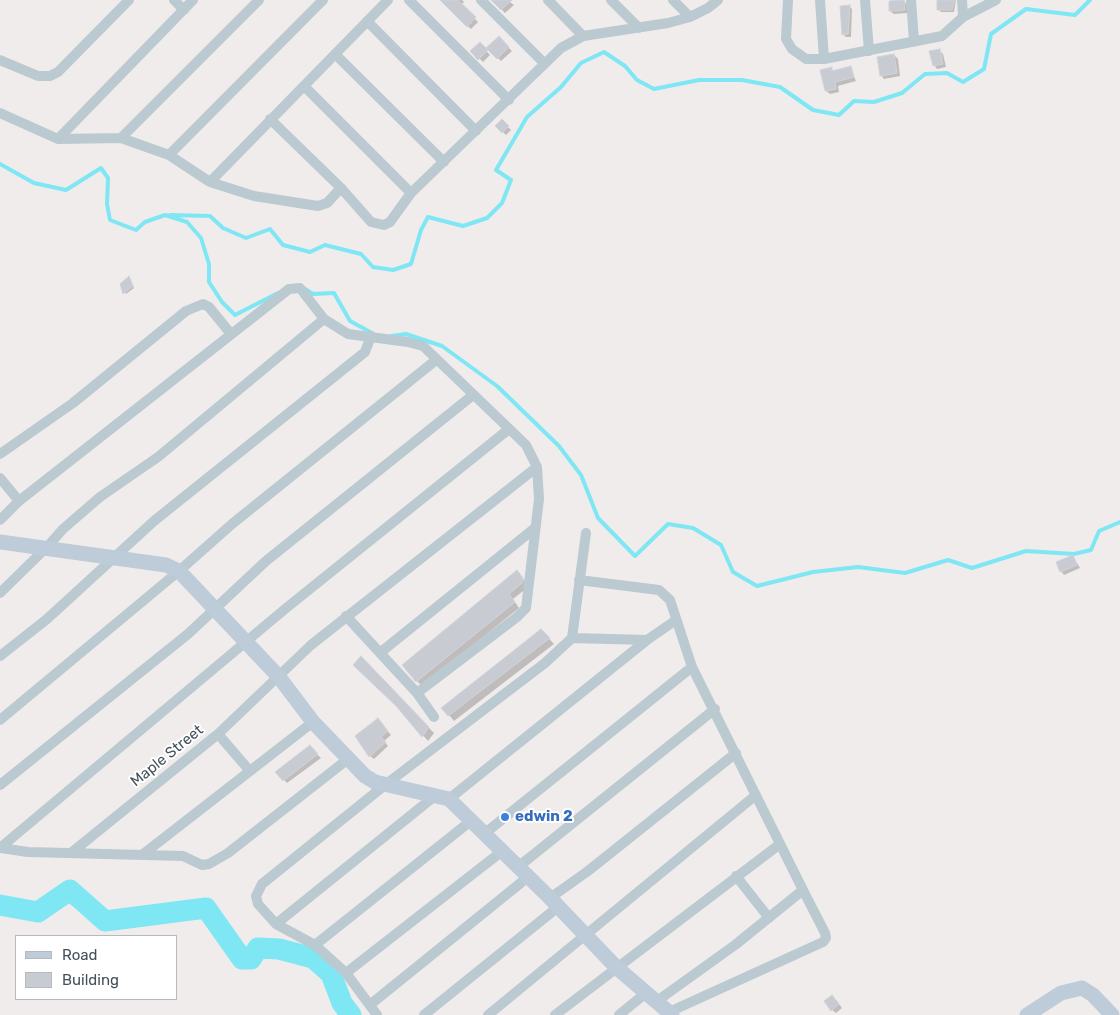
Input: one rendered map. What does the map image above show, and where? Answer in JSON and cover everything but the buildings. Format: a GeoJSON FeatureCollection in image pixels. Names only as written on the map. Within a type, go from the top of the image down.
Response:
{"type":"FeatureCollection","features":[{"type":"Feature","properties":{"kind":"street"},"geometry":{"type":"LineString","coordinates":[[0,60],[38,76],[50,76],[58,72],[129,0]]}},
{"type":"Feature","properties":{"kind":"street"},"geometry":{"type":"LineString","coordinates":[[174,0],[184,10]]}},
{"type":"Feature","properties":{"kind":"street"},"geometry":{"type":"LineString","coordinates":[[58,139],[193,0]]}},
{"type":"Feature","properties":{"kind":"street"},"geometry":{"type":"LineString","coordinates":[[121,138],[259,0]]}},
{"type":"Feature","properties":{"kind":"street"},"geometry":{"type":"LineString","coordinates":[[169,155],[323,0]]}},
{"type":"Feature","properties":{"kind":"street"},"geometry":{"type":"LineString","coordinates":[[210,182],[388,0]]}},
{"type":"Feature","properties":{"kind":"street"},"geometry":{"type":"LineString","coordinates":[[409,0],[509,100]]}},
{"type":"Feature","properties":{"kind":"street"},"geometry":{"type":"LineString","coordinates":[[481,0],[544,63]]}},
{"type":"Feature","properties":{"kind":"street"},"geometry":{"type":"LineString","coordinates":[[548,0],[583,36]]}},
{"type":"Feature","properties":{"kind":"street"},"geometry":{"type":"LineString","coordinates":[[611,0],[639,28]]}},
{"type":"Feature","properties":{"kind":"street"},"geometry":{"type":"LineString","coordinates":[[674,0],[690,17]]}},
{"type":"Feature","properties":{"kind":"street"},"geometry":{"type":"LineString","coordinates":[[270,119],[341,188],[371,222],[380,225],[390,222],[411,194],[561,48],[583,36],[639,28],[690,17],[708,8],[718,0]]}},
{"type":"Feature","properties":{"kind":"street"},"geometry":{"type":"LineString","coordinates":[[788,0],[786,39],[792,49],[806,58],[824,59],[942,36],[963,17],[996,0]]}},
{"type":"Feature","properties":{"kind":"street"},"geometry":{"type":"LineString","coordinates":[[820,0],[824,59]]}},
{"type":"Feature","properties":{"kind":"street"},"geometry":{"type":"LineString","coordinates":[[865,0],[870,50]]}},
{"type":"Feature","properties":{"kind":"street"},"geometry":{"type":"LineString","coordinates":[[911,0],[914,41]]}},
{"type":"Feature","properties":{"kind":"street"},"geometry":{"type":"LineString","coordinates":[[962,0],[963,17]]}},
{"type":"Feature","properties":{"kind":"street"},"geometry":{"type":"LineString","coordinates":[[367,21],[476,131]]}},
{"type":"Feature","properties":{"kind":"street"},"geometry":{"type":"LineString","coordinates":[[335,54],[444,162]]}},
{"type":"Feature","properties":{"kind":"street"},"geometry":{"type":"LineString","coordinates":[[304,86],[411,194]]}},
{"type":"Feature","properties":{"kind":"street"},"geometry":{"type":"LineString","coordinates":[[0,113],[58,139],[121,138],[169,155],[210,182],[254,196],[318,206],[327,204],[341,188]]}},
{"type":"Feature","properties":{"kind":"street"},"geometry":{"type":"LineString","coordinates":[[0,520],[19,501],[231,334],[293,288],[300,288],[324,319],[348,334],[371,336],[423,346],[526,445],[537,467],[538,499],[526,608],[517,617],[417,693]]}},
{"type":"Feature","properties":{"kind":"street"},"geometry":{"type":"LineString","coordinates":[[0,454],[72,403],[186,311],[203,304],[215,314],[231,334]]}},
{"type":"Feature","properties":{"kind":"street"},"geometry":{"type":"LineString","coordinates":[[0,593],[63,529],[100,497],[158,457],[324,319]]}},
{"type":"Feature","properties":{"kind":"street"},"geometry":{"type":"LineString","coordinates":[[0,656],[47,619],[154,521],[365,352],[371,336]]}},
{"type":"Feature","properties":{"kind":"street"},"geometry":{"type":"LineString","coordinates":[[0,720],[179,571],[232,524],[436,360]]}},
{"type":"Feature","properties":{"kind":"street"},"geometry":{"type":"LineString","coordinates":[[0,785],[90,714],[215,610],[236,587],[266,561],[473,395]]}},
{"type":"Feature","properties":{"kind":"street"},"geometry":{"type":"LineString","coordinates":[[0,848],[246,643],[509,429]]}},
{"type":"Feature","properties":{"kind":"street","name":"Maple Street"},"geometry":{"type":"LineString","coordinates":[[71,853],[218,734],[311,645],[346,616],[537,467]]}},
{"type":"Feature","properties":{"kind":"street"},"geometry":{"type":"LineString","coordinates":[[0,478],[19,501]]}},
{"type":"Feature","properties":{"kind":"street"},"geometry":{"type":"LineString","coordinates":[[380,652],[535,528]]}},
{"type":"Feature","properties":{"kind":"street"},"geometry":{"type":"LineString","coordinates":[[572,638],[586,532]]}},
{"type":"Feature","properties":{"kind":"street"},"geometry":{"type":"LineString","coordinates":[[0,542],[166,565],[179,571],[279,677],[313,722],[365,776],[385,785],[414,793],[442,797],[472,820],[501,852],[586,934],[616,967],[670,1014],[823,942],[826,938],[825,933],[715,709],[692,667],[670,600],[659,590],[579,580]]}},
{"type":"Feature","properties":{"kind":"street"},"geometry":{"type":"LineString","coordinates":[[346,616],[417,693],[434,717]]}},
{"type":"Feature","properties":{"kind":"street"},"geometry":{"type":"LineString","coordinates":[[276,924],[647,640],[676,620]]}},
{"type":"Feature","properties":{"kind":"street"},"geometry":{"type":"LineString","coordinates":[[377,1015],[371,1004],[346,973],[315,945],[276,924],[258,904],[256,896],[262,884],[385,785],[522,681],[572,638],[647,640]]}},
{"type":"Feature","properties":{"kind":"street"},"geometry":{"type":"LineString","coordinates":[[484,834],[692,667]]}},
{"type":"Feature","properties":{"kind":"street"},"geometry":{"type":"LineString","coordinates":[[371,1004],[715,709]]}},
{"type":"Feature","properties":{"kind":"street"},"geometry":{"type":"LineString","coordinates":[[142,855],[313,722]]}},
{"type":"Feature","properties":{"kind":"street"},"geometry":{"type":"LineString","coordinates":[[218,734],[249,770]]}},
{"type":"Feature","properties":{"kind":"street"},"geometry":{"type":"LineString","coordinates":[[424,1015],[596,865],[736,753]]}},
{"type":"Feature","properties":{"kind":"street"},"geometry":{"type":"LineString","coordinates":[[0,848],[28,852],[183,856],[202,865],[209,864],[228,853],[348,759]]}},
{"type":"Feature","properties":{"kind":"street"},"geometry":{"type":"LineString","coordinates":[[488,1015],[756,795]]}},
{"type":"Feature","properties":{"kind":"street"},"geometry":{"type":"LineString","coordinates":[[315,945],[472,820]]}},
{"type":"Feature","properties":{"kind":"street"},"geometry":{"type":"LineString","coordinates":[[555,1015],[780,844]]}},
{"type":"Feature","properties":{"kind":"street"},"geometry":{"type":"LineString","coordinates":[[346,973],[501,852]]}},
{"type":"Feature","properties":{"kind":"street"},"geometry":{"type":"LineString","coordinates":[[736,876],[769,918]]}},
{"type":"Feature","properties":{"kind":"street"},"geometry":{"type":"LineString","coordinates":[[619,1015],[652,997],[769,918],[803,890]]}},
{"type":"Feature","properties":{"kind":"street"},"geometry":{"type":"LineString","coordinates":[[1027,1015],[1061,993],[1082,988],[1093,995],[1112,1015]]}},
{"type":"Feature","properties":{"kind":"waterway"},"geometry":{"type":"LineString","coordinates":[[170,215],[210,216],[223,228],[246,238],[270,229],[283,245],[310,252],[325,245],[361,254],[373,267],[393,270],[411,264],[421,230],[428,217],[463,226],[487,218],[502,203],[511,180],[496,170],[527,117],[561,87],[581,63],[604,52],[625,66],[637,80],[654,89],[699,80],[742,80],[780,87],[813,110],[839,115],[854,101],[874,102],[902,93],[925,74],[947,73],[963,82],[984,69],[991,34],[1026,9],[1075,15],[1090,0]]}},
{"type":"Feature","properties":{"kind":"waterway"},"geometry":{"type":"LineString","coordinates":[[0,164],[34,183],[66,190],[101,168],[108,178],[107,204],[110,220],[136,230],[145,222],[165,215],[187,222],[201,238],[209,264],[209,282],[222,302],[235,315],[278,293]]}},
{"type":"Feature","properties":{"kind":"waterway"},"geometry":{"type":"LineString","coordinates":[[305,289],[313,294],[334,293],[350,321],[372,333]]}},
{"type":"Feature","properties":{"kind":"waterway"},"geometry":{"type":"LineString","coordinates":[[391,336],[406,334],[442,346],[497,386],[559,446],[581,475],[598,518],[635,556],[668,524],[693,528],[721,545],[733,572],[757,586],[813,572],[858,567],[905,573],[948,560],[972,568],[1026,551],[1074,554],[1091,550],[1099,531],[1120,522]]}},
{"type":"Feature","properties":{"kind":"waterway"},"geometry":{"type":"LineString","coordinates":[[0,905],[38,912],[70,890],[105,921],[206,908],[242,959],[251,959],[258,948],[279,949],[313,958],[331,974],[342,1003],[351,1015]]}},
{"type":"Feature","properties":{"kind":"place","name":"edwin 2"},"geometry":{"type":"Point","coordinates":[505,817]}}]}
